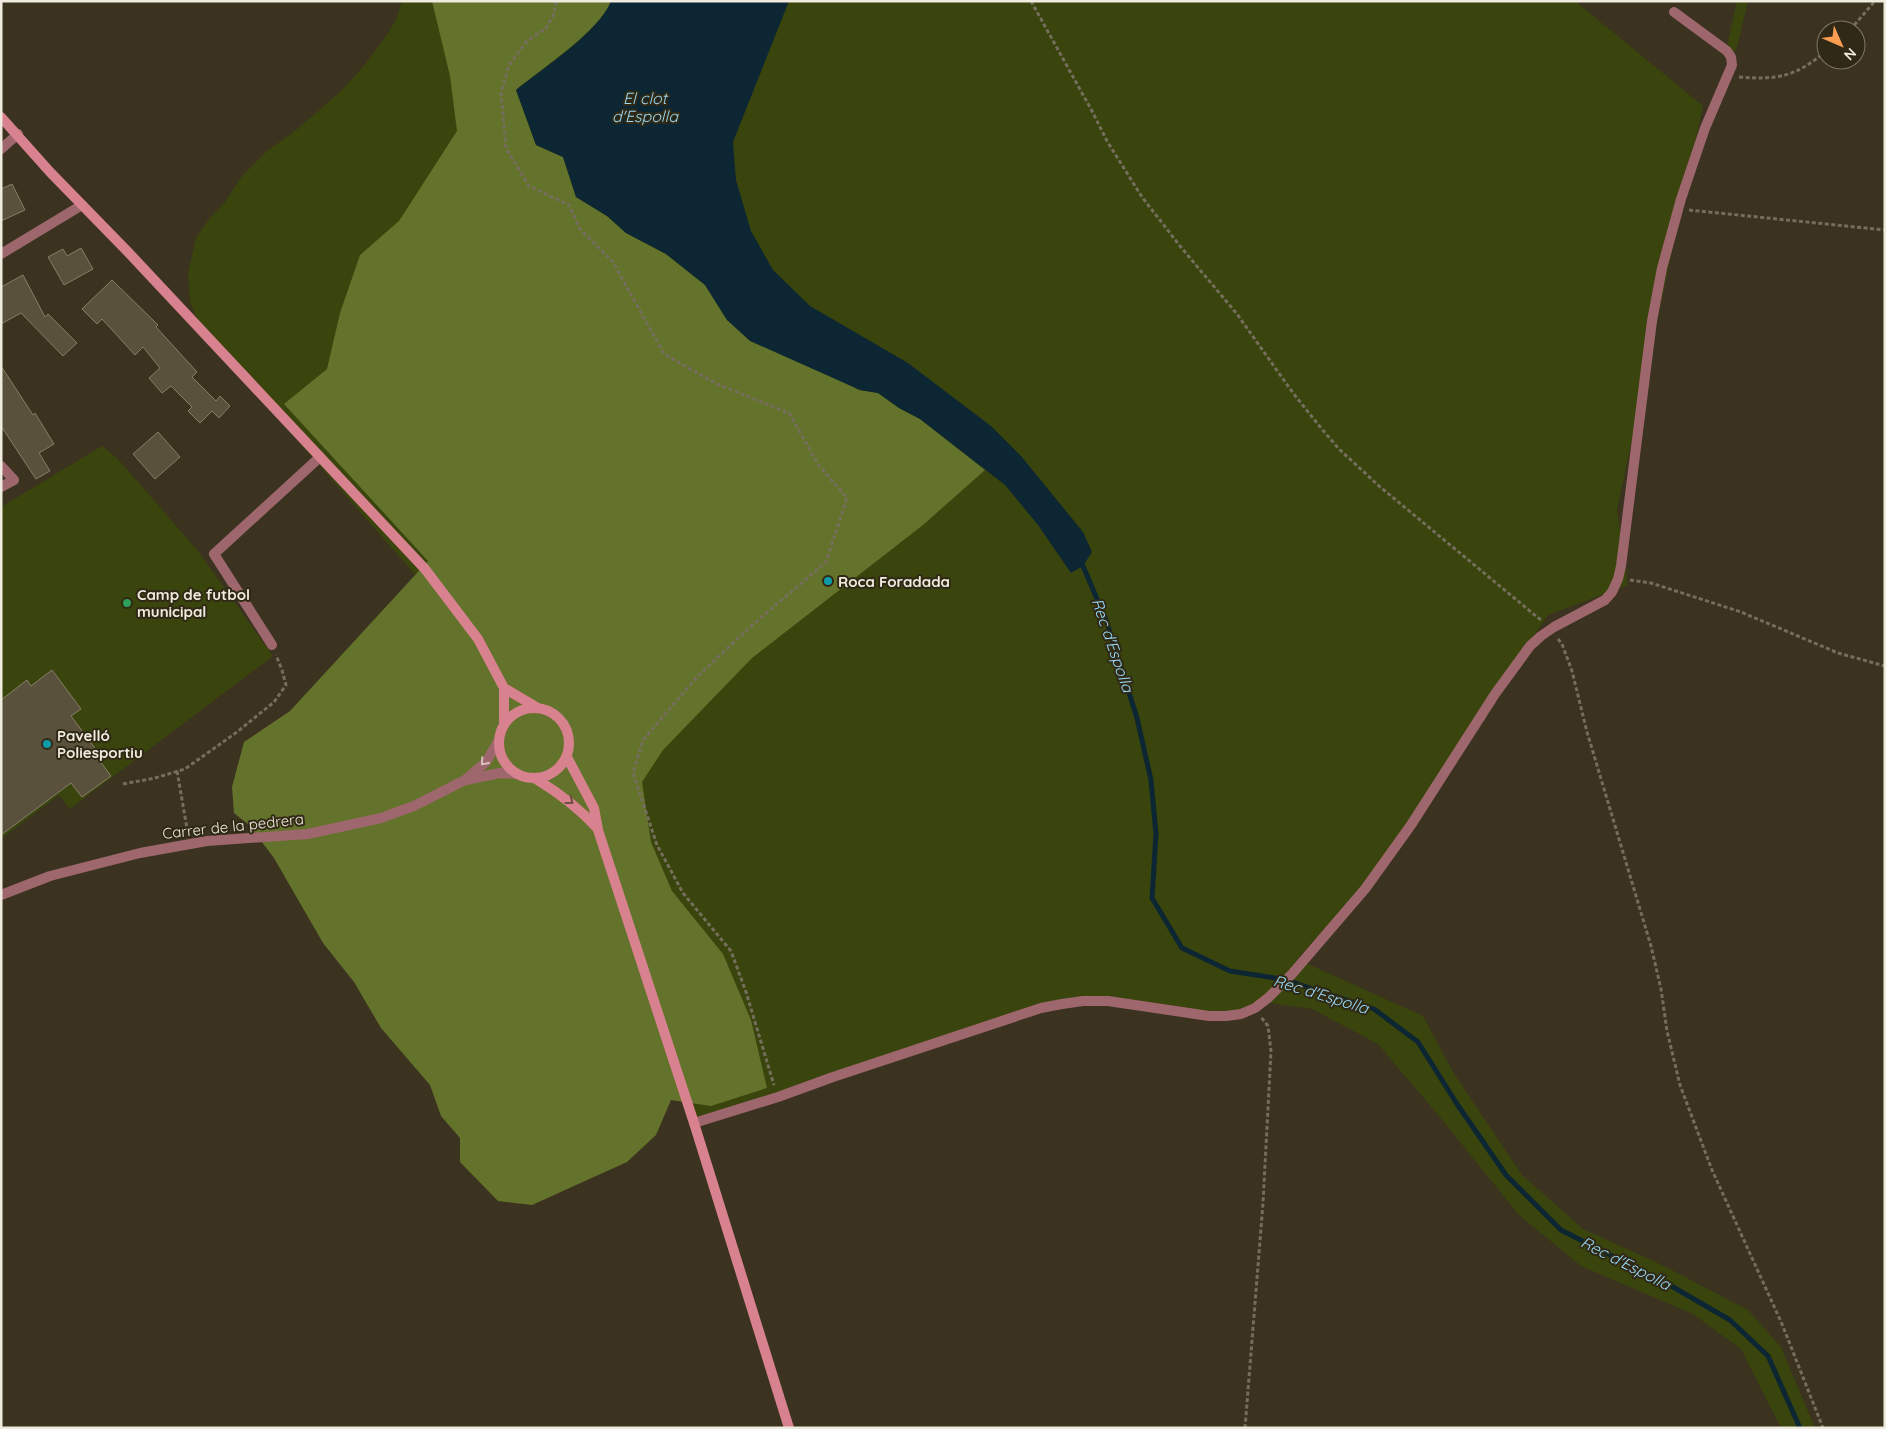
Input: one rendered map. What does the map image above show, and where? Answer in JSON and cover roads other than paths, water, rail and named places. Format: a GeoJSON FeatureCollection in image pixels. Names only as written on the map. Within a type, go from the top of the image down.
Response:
{"type":"FeatureCollection","features":[{"type":"Feature","properties":{"kind":"main road"},"geometry":{"type":"LineString","coordinates":[[1,117],[50,172],[425,569],[478,639],[504,688],[504,725],[499,740],[499,747],[506,765],[516,774],[526,778],[536,779],[555,772],[567,757],[569,737],[564,725],[550,712],[538,708],[504,688]]}},
{"type":"Feature","properties":{"kind":"main road"},"geometry":{"type":"LineString","coordinates":[[504,725],[518,712],[538,708]]}},
{"type":"Feature","properties":{"kind":"main road"},"geometry":{"type":"LineString","coordinates":[[567,757],[594,808],[598,830],[694,1124],[789,1428]]}},
{"type":"Feature","properties":{"kind":"main road"},"geometry":{"type":"LineString","coordinates":[[536,779],[582,811],[598,830]]}},
{"type":"Feature","properties":{"kind":"street"},"geometry":{"type":"LineString","coordinates":[[694,1124],[778,1098],[842,1074],[1041,1008],[1083,1001],[1108,1001],[1208,1016],[1241,1014],[1255,1008],[1292,974],[1365,889],[1411,825],[1530,646],[1550,630],[1605,600],[1612,592],[1618,579],[1652,321],[1662,268],[1678,209],[1705,128],[1732,65],[1731,57],[1727,51],[1674,12]]}},
{"type":"Feature","properties":{"kind":"street"},"geometry":{"type":"LineString","coordinates":[[1,149],[18,134]]}},
{"type":"Feature","properties":{"kind":"street"},"geometry":{"type":"LineString","coordinates":[[1,254],[82,205]]}},
{"type":"Feature","properties":{"kind":"street"},"geometry":{"type":"LineString","coordinates":[[272,645],[214,554],[320,457]]}},
{"type":"Feature","properties":{"kind":"street"},"geometry":{"type":"LineString","coordinates":[[1,466],[14,480],[1,487]]}},
{"type":"Feature","properties":{"kind":"street","name":"Carrer de la pedrera"},"geometry":{"type":"LineString","coordinates":[[1,895],[50,876],[140,852],[262,836],[308,834],[381,818],[414,806],[465,780],[486,762],[499,740]]}},
{"type":"Feature","properties":{"kind":"street","name":"Carrer de la pedrera"},"geometry":{"type":"LineString","coordinates":[[465,780],[500,773],[516,774]]}},
{"type":"Feature","properties":{"kind":"water","name":"El clot d'Espolla"},"geometry":{"type":"Polygon","coordinates":[[[611,1],[789,1],[733,142],[736,180],[751,231],[773,270],[810,306],[908,363],[991,426],[1021,456],[1083,532],[1092,552],[1083,566],[1071,573],[1038,525],[1005,485],[920,419],[899,408],[878,393],[860,390],[750,341],[727,320],[705,285],[666,254],[626,233],[607,216],[576,197],[563,157],[536,145],[516,90],[583,37],[605,13],[611,1]]]}},
{"type":"Feature","properties":{"kind":"waterway","name":"Rec d'Espolla"},"geometry":{"type":"LineString","coordinates":[[1083,566],[1106,620],[1137,718],[1151,780],[1156,834],[1152,898],[1182,948],[1230,971],[1295,983],[1374,1009],[1418,1042],[1457,1104],[1506,1175],[1561,1230],[1673,1287],[1730,1320],[1768,1356],[1800,1428]]}},
{"type":"Feature","properties":{"kind":"place","name":"Roca Foradada"},"geometry":{"type":"Point","coordinates":[828,581]}},
{"type":"Feature","properties":{"kind":"place","name":"Camp de futbol municipal"},"geometry":{"type":"Point","coordinates":[127,603]}},
{"type":"Feature","properties":{"kind":"place","name":"Pavelló Poliesportiu"},"geometry":{"type":"Point","coordinates":[47,744]}}]}
